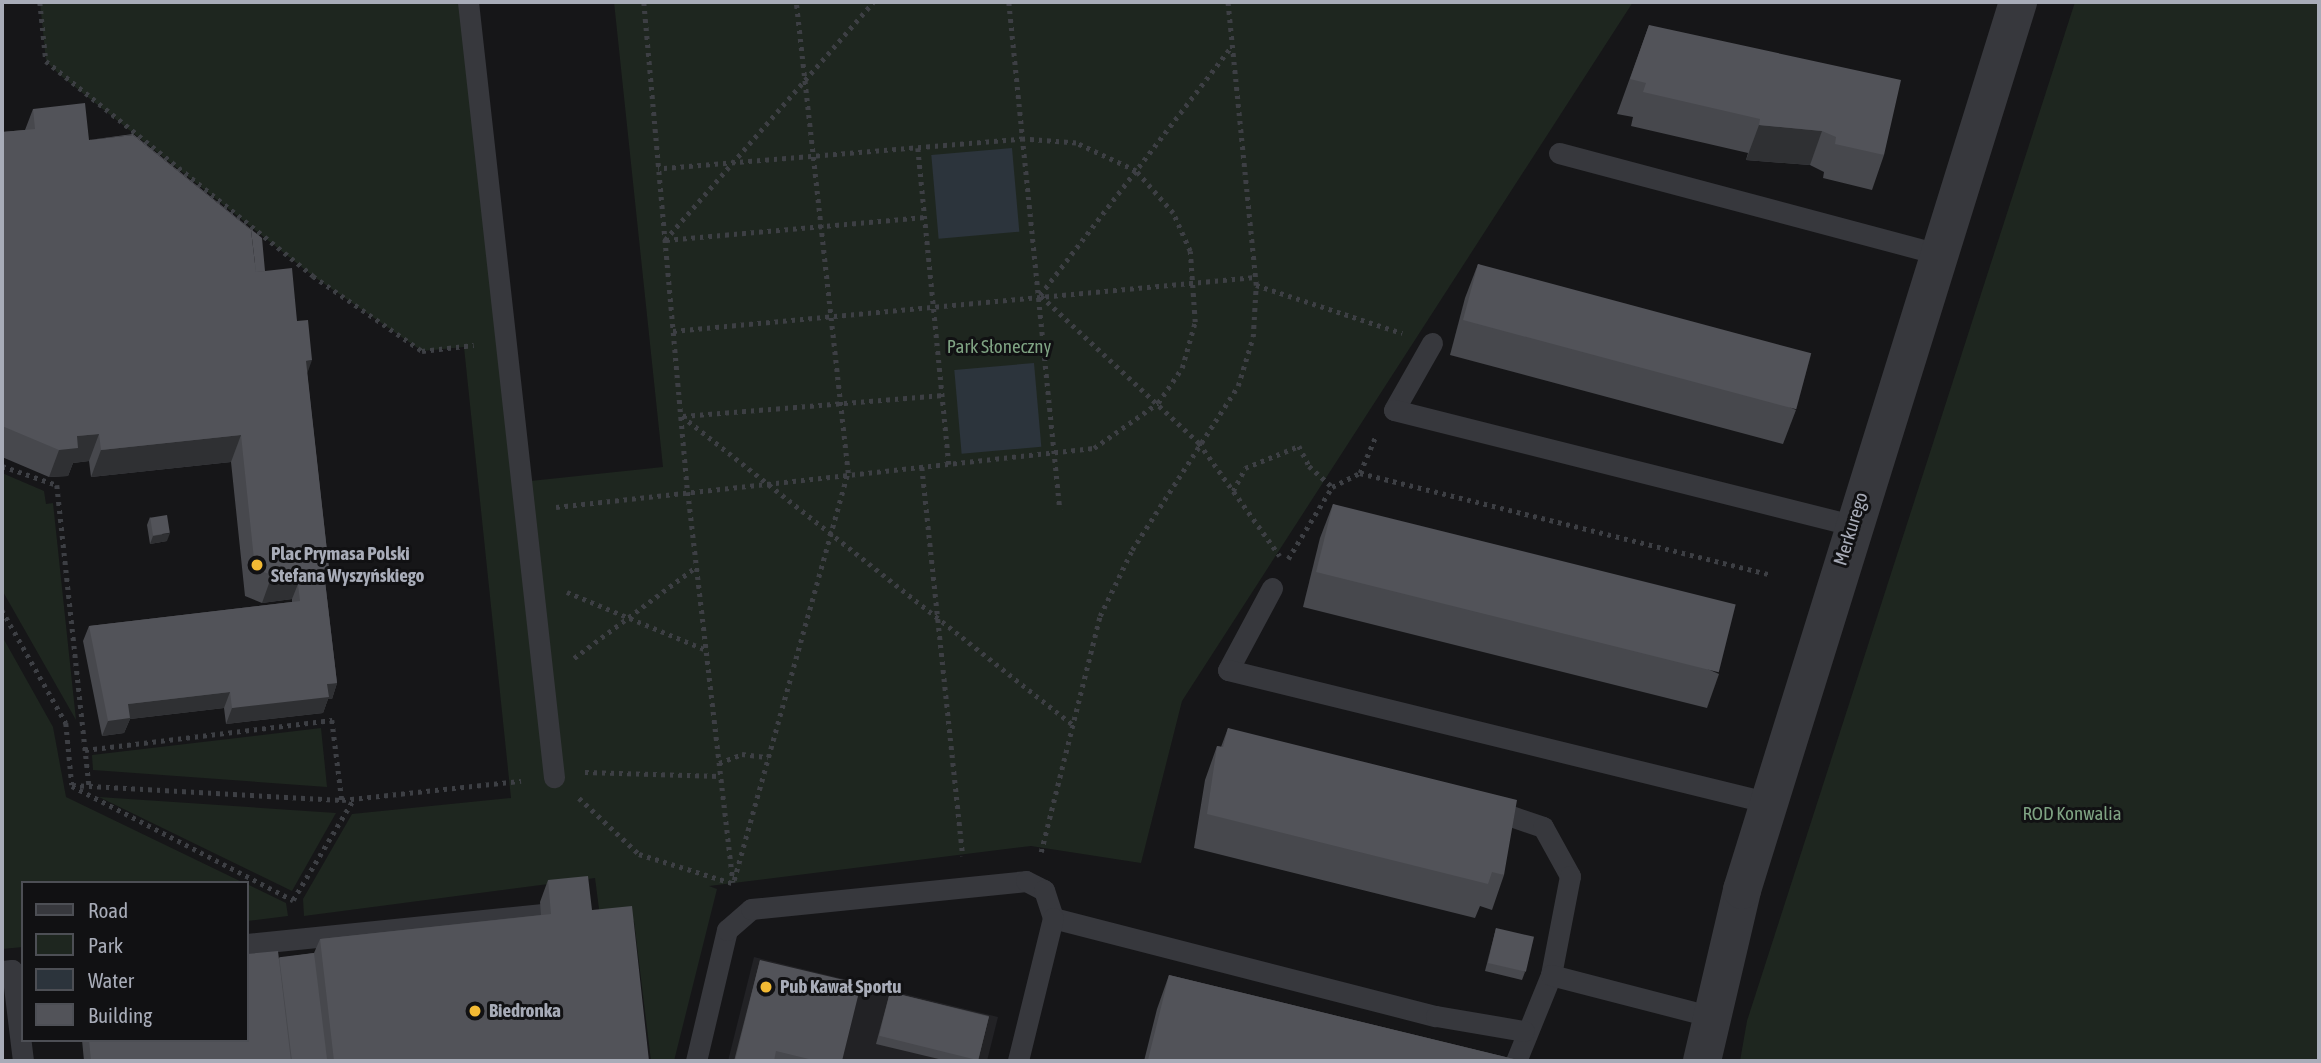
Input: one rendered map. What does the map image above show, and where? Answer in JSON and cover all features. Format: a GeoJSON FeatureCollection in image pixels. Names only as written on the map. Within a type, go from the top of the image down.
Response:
{"type":"FeatureCollection","features":[{"type":"Feature","properties":{"kind":"street","name":"Merkurego"},"geometry":{"type":"LineString","coordinates":[[1702,1061],[1710,1016],[1852,525],[2018,2]]}},
{"type":"Feature","properties":{"kind":"lane"},"geometry":{"type":"LineString","coordinates":[[468,2],[554,777]]}},
{"type":"Feature","properties":{"kind":"lane"},"geometry":{"type":"LineString","coordinates":[[1559,153],[1938,254]]}},
{"type":"Feature","properties":{"kind":"lane"},"geometry":{"type":"LineString","coordinates":[[1433,343],[1394,410],[1852,525]]}},
{"type":"Feature","properties":{"kind":"lane"},"geometry":{"type":"LineString","coordinates":[[1272,588],[1228,670],[1770,803]]}},
{"type":"Feature","properties":{"kind":"lane"},"geometry":{"type":"LineString","coordinates":[[1508,815],[1543,827],[1570,876],[1551,975],[1524,1031],[1516,1061]]}},
{"type":"Feature","properties":{"kind":"lane"},"geometry":{"type":"LineString","coordinates":[[696,1061],[727,930],[751,909],[1026,881],[1044,890],[1053,918],[1018,1061]]}},
{"type":"Feature","properties":{"kind":"lane"},"geometry":{"type":"LineString","coordinates":[[248,944],[540,914]]}},
{"type":"Feature","properties":{"kind":"lane"},"geometry":{"type":"LineString","coordinates":[[1053,918],[1436,1016],[1524,1031]]}},
{"type":"Feature","properties":{"kind":"lane"},"geometry":{"type":"LineString","coordinates":[[12,970],[23,1061]]}},
{"type":"Feature","properties":{"kind":"lane"},"geometry":{"type":"LineString","coordinates":[[1551,975],[1710,1016]]}},
{"type":"Feature","properties":{"kind":"path"},"geometry":{"type":"LineString","coordinates":[[40,2],[46,61],[313,276],[422,351],[505,341]]}},
{"type":"Feature","properties":{"kind":"path"},"geometry":{"type":"LineString","coordinates":[[644,2],[688,492],[733,884]]}},
{"type":"Feature","properties":{"kind":"path"},"geometry":{"type":"LineString","coordinates":[[733,884],[848,473],[796,2]]}},
{"type":"Feature","properties":{"kind":"path"},"geometry":{"type":"LineString","coordinates":[[665,240],[873,2]]}},
{"type":"Feature","properties":{"kind":"path"},"geometry":{"type":"LineString","coordinates":[[1009,2],[1060,509]]}},
{"type":"Feature","properties":{"kind":"path"},"geometry":{"type":"LineString","coordinates":[[1040,856],[1100,616],[1132,550],[1238,386],[1253,337],[1256,277],[1228,2]]}},
{"type":"Feature","properties":{"kind":"path"},"geometry":{"type":"LineString","coordinates":[[1040,296],[1232,46]]}},
{"type":"Feature","properties":{"kind":"path"},"geometry":{"type":"LineString","coordinates":[[524,511],[848,473],[1094,448],[1158,403],[1182,368],[1195,322],[1196,282],[1173,213],[1136,172],[1076,143],[1023,139],[658,169]]}},
{"type":"Feature","properties":{"kind":"path"},"geometry":{"type":"LineString","coordinates":[[918,148],[949,464]]}},
{"type":"Feature","properties":{"kind":"path"},"geometry":{"type":"LineString","coordinates":[[665,240],[925,217]]}},
{"type":"Feature","properties":{"kind":"path"},"geometry":{"type":"LineString","coordinates":[[673,331],[1256,277]]}},
{"type":"Feature","properties":{"kind":"path"},"geometry":{"type":"LineString","coordinates":[[1256,285],[1433,343]]}},
{"type":"Feature","properties":{"kind":"path"},"geometry":{"type":"LineString","coordinates":[[1040,296],[1199,443],[1285,563],[1332,487],[1360,473],[1771,575]]}},
{"type":"Feature","properties":{"kind":"path"},"geometry":{"type":"LineString","coordinates":[[682,416],[943,395]]}},
{"type":"Feature","properties":{"kind":"path"},"geometry":{"type":"LineString","coordinates":[[1360,473],[1368,448],[1394,410]]}},
{"type":"Feature","properties":{"kind":"path"},"geometry":{"type":"LineString","coordinates":[[682,416],[1073,725]]}},
{"type":"Feature","properties":{"kind":"path"},"geometry":{"type":"LineString","coordinates":[[1233,492],[1245,468],[1299,446],[1309,466],[1332,487]]}},
{"type":"Feature","properties":{"kind":"path"},"geometry":{"type":"LineString","coordinates":[[2,466],[57,485],[89,785]]}},
{"type":"Feature","properties":{"kind":"path"},"geometry":{"type":"LineString","coordinates":[[922,467],[963,863]]}},
{"type":"Feature","properties":{"kind":"path"},"geometry":{"type":"LineString","coordinates":[[543,682],[696,566]]}},
{"type":"Feature","properties":{"kind":"path"},"geometry":{"type":"LineString","coordinates":[[530,576],[706,650]]}},
{"type":"Feature","properties":{"kind":"path"},"geometry":{"type":"LineString","coordinates":[[2,610],[66,723],[72,786],[84,797],[293,900],[353,800]]}},
{"type":"Feature","properties":{"kind":"path"},"geometry":{"type":"LineString","coordinates":[[85,750],[332,720],[342,800]]}},
{"type":"Feature","properties":{"kind":"path"},"geometry":{"type":"LineString","coordinates":[[719,763],[742,754],[768,757]]}},
{"type":"Feature","properties":{"kind":"path"},"geometry":{"type":"LineString","coordinates":[[72,786],[353,800],[554,777],[720,776]]}},
{"type":"Feature","properties":{"kind":"path"},"geometry":{"type":"LineString","coordinates":[[554,777],[639,854],[733,884]]}},
{"type":"Feature","properties":{"kind":"shaded area"},"geometry":{"type":"Polygon","coordinates":[[[754,957],[998,1017],[987,1061],[728,1061],[754,957]]]}},
{"type":"Feature","properties":{"kind":"green space","name":"Park Słoneczny"},"geometry":{"type":"Polygon","coordinates":[[[40,2],[468,2],[521,482],[663,467],[614,2],[1633,2],[1182,701],[1141,863],[1031,846],[709,886],[717,889],[674,1061],[651,1061],[634,921],[601,924],[595,878],[304,916],[303,899],[352,814],[511,798],[464,347],[422,351],[313,276],[60,75],[46,61],[40,2]]]}},
{"type":"Feature","properties":{"kind":"green space","name":"ROD Konwalia"},"geometry":{"type":"Polygon","coordinates":[[[2075,2],[2319,2],[2319,1061],[1740,1061],[1747,1021],[2075,2]]]}},
{"type":"Feature","properties":{"kind":"green space"},"geometry":{"type":"Polygon","coordinates":[[[2,473],[44,491],[46,504],[53,503],[76,720],[2,590],[2,473]]]}},
{"type":"Feature","properties":{"kind":"green space"},"geometry":{"type":"Polygon","coordinates":[[[2,636],[53,727],[66,797],[240,881],[21,881],[21,947],[2,949],[2,636]]]}},
{"type":"Feature","properties":{"kind":"green space"},"geometry":{"type":"Polygon","coordinates":[[[321,728],[327,787],[93,770],[92,755],[321,728]]]}},
{"type":"Feature","properties":{"kind":"green space"},"geometry":{"type":"Polygon","coordinates":[[[99,797],[336,813],[292,891],[99,797]]]}},
{"type":"Feature","properties":{"kind":"green space"},"geometry":{"type":"Polygon","coordinates":[[[248,884],[286,903],[288,916],[248,921],[248,884]]]}},
{"type":"Feature","properties":{"kind":"water"},"geometry":{"type":"Polygon","coordinates":[[[1012,148],[1019,232],[939,239],[931,155],[1012,148]]]}},
{"type":"Feature","properties":{"kind":"water"},"geometry":{"type":"Polygon","coordinates":[[[1034,363],[1041,447],[962,454],[954,370],[1034,363]]]}},
{"type":"Feature","properties":{"kind":"building"},"geometry":{"type":"Polygon","coordinates":[[[1649,25],[1901,80],[1884,155],[1835,144],[1836,137],[1822,131],[1759,125],[1760,119],[1643,92],[1646,83],[1630,79],[1649,25]]]}},
{"type":"Feature","properties":{"kind":"building"},"geometry":{"type":"Polygon","coordinates":[[[85,103],[89,140],[133,135],[251,230],[256,272],[292,268],[297,321],[308,320],[312,360],[306,361],[329,569],[272,575],[255,569],[241,435],[101,450],[99,434],[77,436],[78,448],[59,450],[2,426],[2,132],[35,129],[33,109],[85,103]]]}},
{"type":"Feature","properties":{"kind":"building"},"geometry":{"type":"Polygon","coordinates":[[[133,134],[262,238],[265,271],[256,272],[251,230],[133,135],[89,140],[133,134]]]}},
{"type":"Feature","properties":{"kind":"building"},"geometry":{"type":"Polygon","coordinates":[[[1478,264],[1811,353],[1796,409],[1463,320],[1478,264]]]}},
{"type":"Feature","properties":{"kind":"building"},"geometry":{"type":"Polygon","coordinates":[[[1333,504],[1736,604],[1719,672],[1316,572],[1333,504]]]}},
{"type":"Feature","properties":{"kind":"building"},"geometry":{"type":"Polygon","coordinates":[[[167,515],[170,533],[153,535],[150,518],[167,515]]]}},
{"type":"Feature","properties":{"kind":"building"},"geometry":{"type":"Polygon","coordinates":[[[325,581],[337,683],[327,684],[329,697],[232,708],[230,692],[128,704],[130,718],[108,721],[89,626],[300,601],[298,584],[325,581]]]}},
{"type":"Feature","properties":{"kind":"building"},"geometry":{"type":"Polygon","coordinates":[[[1228,728],[1517,800],[1504,875],[1492,872],[1488,884],[1207,814],[1217,746],[1223,747],[1228,728]]]}},
{"type":"Feature","properties":{"kind":"building","name":"Biedronka"},"geometry":{"type":"Polygon","coordinates":[[[588,876],[592,910],[632,906],[649,1061],[334,1061],[320,939],[551,914],[548,880],[588,876]]]}},
{"type":"Feature","properties":{"kind":"building"},"geometry":{"type":"Polygon","coordinates":[[[1496,928],[1534,937],[1526,972],[1488,963],[1496,928]]]}},
{"type":"Feature","properties":{"kind":"building"},"geometry":{"type":"Polygon","coordinates":[[[278,951],[291,1061],[91,1061],[89,1042],[248,1042],[248,954],[278,951]]]}},
{"type":"Feature","properties":{"kind":"building"},"geometry":{"type":"Polygon","coordinates":[[[314,953],[327,1061],[292,1061],[279,957],[314,953]]]}},
{"type":"Feature","properties":{"kind":"building"},"geometry":{"type":"Polygon","coordinates":[[[760,960],[861,984],[842,1061],[817,1061],[776,1051],[774,1061],[735,1061],[760,960]]]}},
{"type":"Feature","properties":{"kind":"building"},"geometry":{"type":"Polygon","coordinates":[[[1169,975],[1522,1061],[1148,1060],[1169,975]]]}},
{"type":"Feature","properties":{"kind":"building"},"geometry":{"type":"Polygon","coordinates":[[[890,992],[989,1017],[978,1060],[879,1036],[890,992]]]}},
{"type":"Feature","properties":{"kind":"place","name":"Plac Prymasa Polski Stefana Wyszyńskiego"},"geometry":{"type":"Point","coordinates":[257,565]}},
{"type":"Feature","properties":{"kind":"place","name":"Pub Kawał Sportu"},"geometry":{"type":"Point","coordinates":[766,987]}},
{"type":"Feature","properties":{"kind":"place","name":"Biedronka"},"geometry":{"type":"Point","coordinates":[475,1011]}}]}
